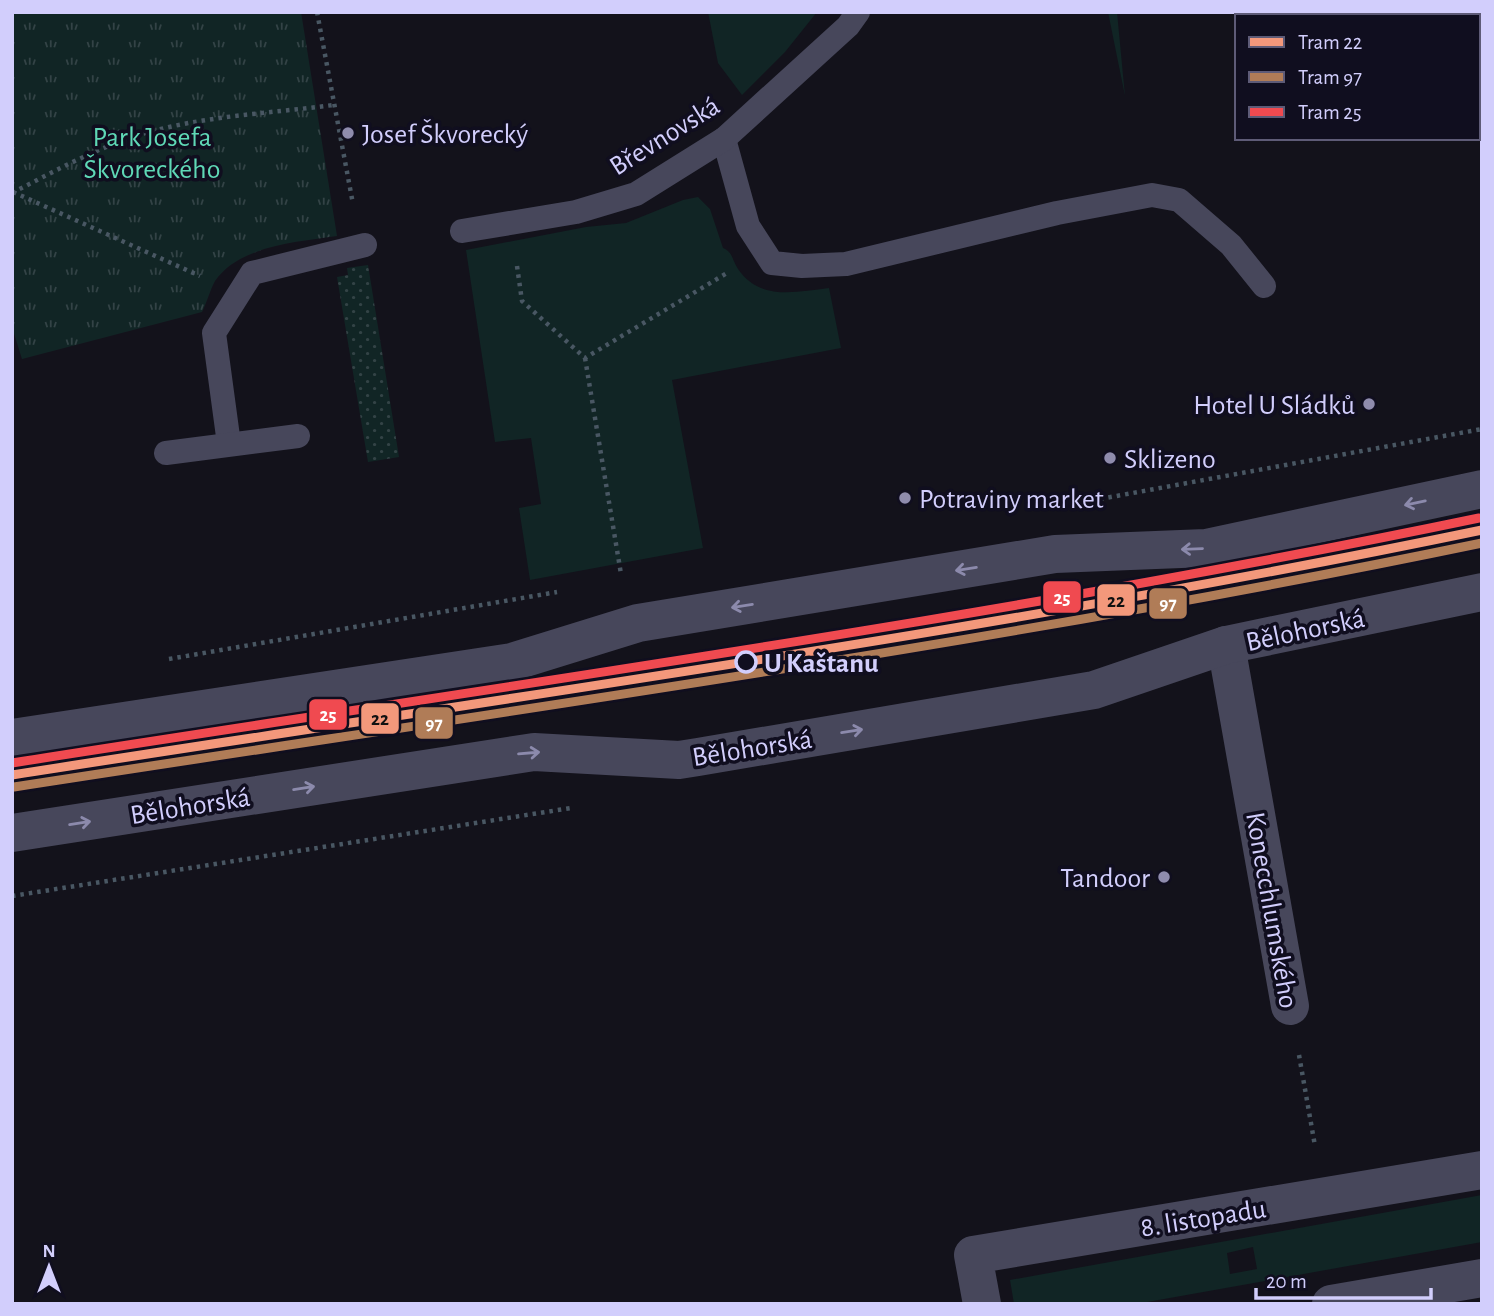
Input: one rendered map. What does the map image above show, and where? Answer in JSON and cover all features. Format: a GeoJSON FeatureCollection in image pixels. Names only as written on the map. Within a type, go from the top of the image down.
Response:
{"type":"FeatureCollection","features":[{"type":"Feature","properties":{"kind":"street"},"geometry":{"type":"LineString","coordinates":[[12,738],[512,662],[638,623],[1055,554],[1206,548],[1482,489]]}},
{"type":"Feature","properties":{"kind":"street","name":"Bělohorská"},"geometry":{"type":"LineString","coordinates":[[12,833],[534,752],[679,760],[698,757],[1094,691],[1226,645],[1482,592]]}},
{"type":"Feature","properties":{"kind":"street","name":"Konecchlumského"},"geometry":{"type":"LineString","coordinates":[[1226,645],[1290,1006]]}},
{"type":"Feature","properties":{"kind":"street","name":"8. listopadu"},"geometry":{"type":"LineString","coordinates":[[982,1304],[973,1255],[1482,1170]]}},
{"type":"Feature","properties":{"kind":"street"},"geometry":{"type":"LineString","coordinates":[[1331,1304],[1482,1278]]}},
{"type":"Feature","properties":{"kind":"lane","name":"Břevnovská"},"geometry":{"type":"LineString","coordinates":[[462,231],[576,212],[636,194],[724,139],[848,26],[858,12]]}},
{"type":"Feature","properties":{"kind":"lane"},"geometry":{"type":"LineString","coordinates":[[724,139],[748,226],[772,263],[802,266],[846,264],[1057,213],[1152,195],[1179,200],[1231,245],[1264,286]]}},
{"type":"Feature","properties":{"kind":"lane"},"geometry":{"type":"LineString","coordinates":[[229,444],[214,333],[252,273],[365,245]]}},
{"type":"Feature","properties":{"kind":"lane"},"geometry":{"type":"LineString","coordinates":[[166,453],[298,436]]}},
{"type":"Feature","properties":{"kind":"path"},"geometry":{"type":"LineString","coordinates":[[317,12],[352,198]]}},
{"type":"Feature","properties":{"kind":"path"},"geometry":{"type":"LineString","coordinates":[[13,192],[89,154],[175,126],[333,105]]}},
{"type":"Feature","properties":{"kind":"path"},"geometry":{"type":"LineString","coordinates":[[13,192],[239,293]]}},
{"type":"Feature","properties":{"kind":"path"},"geometry":{"type":"LineString","coordinates":[[510,224],[523,301],[585,358],[619,564]]}},
{"type":"Feature","properties":{"kind":"path"},"geometry":{"type":"LineString","coordinates":[[585,358],[764,251]]}},
{"type":"Feature","properties":{"kind":"path"},"geometry":{"type":"LineString","coordinates":[[12,896],[579,806]]}},
{"type":"Feature","properties":{"kind":"path","name":"Konecchlumského"},"geometry":{"type":"LineString","coordinates":[[1290,1006],[1316,1150]]}},
{"type":"Feature","properties":{"kind":"green space","name":"Park Josefa Škvoreckého"},"geometry":{"type":"Polygon","coordinates":[[[12,12],[301,12],[337,236],[271,247],[239,260],[215,281],[202,312],[22,359],[12,327],[12,12]]]}},
{"type":"Feature","properties":{"kind":"green space"},"geometry":{"type":"Polygon","coordinates":[[[708,12],[817,12],[785,52],[742,95],[718,63],[708,12]]]}},
{"type":"Feature","properties":{"kind":"green space"},"geometry":{"type":"Polygon","coordinates":[[[1108,12],[1117,12],[1125,96],[1108,12]]]}},
{"type":"Feature","properties":{"kind":"green space"},"geometry":{"type":"Polygon","coordinates":[[[698,197],[710,209],[723,248],[731,254],[738,269],[757,286],[779,292],[829,288],[841,348],[672,380],[703,548],[530,580],[519,508],[541,504],[531,438],[495,442],[466,250],[586,227],[626,223],[683,200],[698,197]]]}},
{"type":"Feature","properties":{"kind":"green space"},"geometry":{"type":"Polygon","coordinates":[[[368,265],[399,457],[368,462],[337,277],[348,275],[347,268],[368,265]]]}},
{"type":"Feature","properties":{"kind":"green space"},"geometry":{"type":"Polygon","coordinates":[[[1482,1195],[1482,1242],[1136,1304],[1014,1304],[1010,1280],[1482,1195]],[[1253,1247],[1227,1253],[1230,1274],[1257,1269],[1253,1247]]]}},
{"type":"Feature","properties":{"kind":"tram line","name":"25"},"geometry":{"type":"LineString","coordinates":[[12,763],[931,620],[1479,518]]}},
{"type":"Feature","properties":{"kind":"tram line","name":"22"},"geometry":{"type":"LineString","coordinates":[[12,775],[933,632],[1482,530]]}},
{"type":"Feature","properties":{"kind":"tram line","name":"97"},"geometry":{"type":"LineString","coordinates":[[14,787],[933,645],[1482,543]]}},
{"type":"Feature","properties":{"kind":"place","name":"Josef Škvorecký"},"geometry":{"type":"Point","coordinates":[348,133]}},
{"type":"Feature","properties":{"kind":"place","name":"Hotel U Sládků"},"geometry":{"type":"Point","coordinates":[1369,404]}},
{"type":"Feature","properties":{"kind":"place","name":"Sklizeno"},"geometry":{"type":"Point","coordinates":[1110,458]}},
{"type":"Feature","properties":{"kind":"place","name":"Potraviny market"},"geometry":{"type":"Point","coordinates":[905,498]}},
{"type":"Feature","properties":{"kind":"place","name":"U Kaštanu"},"geometry":{"type":"Point","coordinates":[746,662]}},
{"type":"Feature","properties":{"kind":"place","name":"Tandoor"},"geometry":{"type":"Point","coordinates":[1164,877]}}]}
